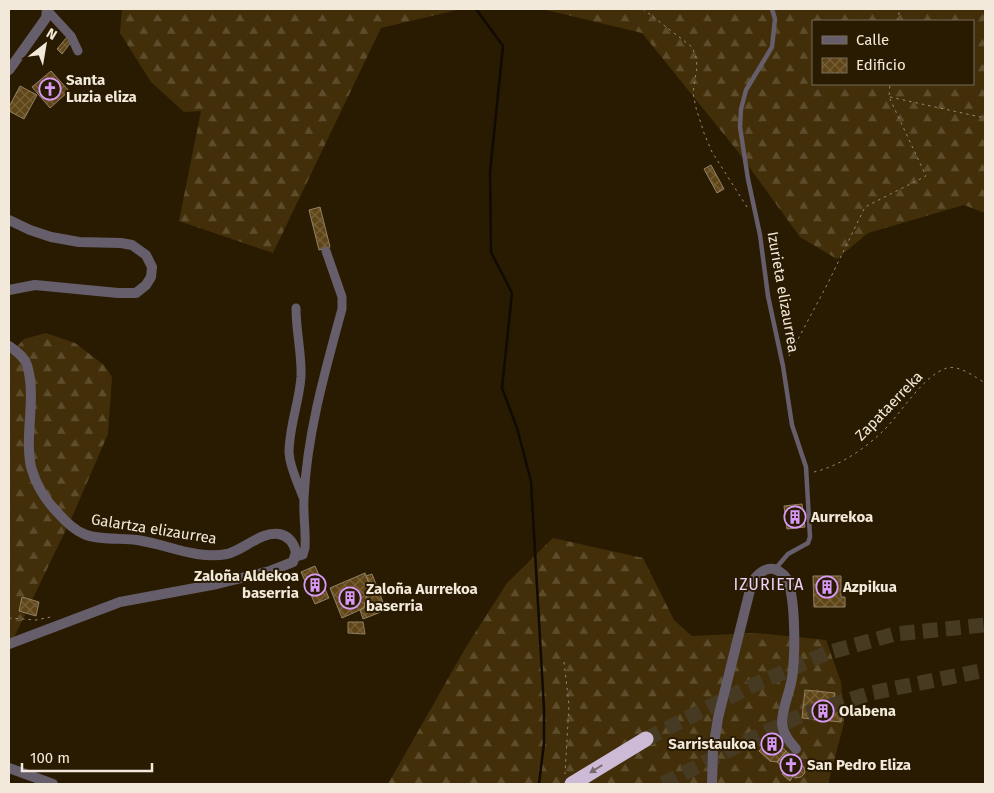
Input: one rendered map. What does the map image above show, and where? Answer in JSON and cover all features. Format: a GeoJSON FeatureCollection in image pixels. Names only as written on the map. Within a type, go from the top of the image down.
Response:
{"type":"FeatureCollection","features":[{"type":"Feature","properties":{"kind":"highway"},"geometry":{"type":"LineString","coordinates":[[568,781],[646,739]]}},
{"type":"Feature","properties":{"kind":"street"},"geometry":{"type":"LineString","coordinates":[[48,10],[71,36],[78,51]]}},
{"type":"Feature","properties":{"kind":"street"},"geometry":{"type":"LineString","coordinates":[[9,70],[46,18],[48,10]]}},
{"type":"Feature","properties":{"kind":"street"},"geometry":{"type":"LineString","coordinates":[[9,220],[51,237],[78,242],[132,245],[146,255],[152,266],[150,277],[146,284],[136,293],[35,285],[9,290]]}},
{"type":"Feature","properties":{"kind":"street"},"geometry":{"type":"LineString","coordinates":[[9,644],[120,602],[187,590],[270,571],[290,564],[296,558],[303,555],[305,548],[304,500],[312,431],[320,392],[342,310],[342,297],[326,251]]}},
{"type":"Feature","properties":{"kind":"street"},"geometry":{"type":"LineString","coordinates":[[296,308],[296,327],[301,352],[301,379],[289,454],[304,500]]}},
{"type":"Feature","properties":{"kind":"street","name":"Galartza elizaurrea"},"geometry":{"type":"LineString","coordinates":[[9,346],[27,363],[31,415],[29,446],[31,466],[36,482],[49,504],[75,528],[84,534],[96,538],[109,537],[138,540],[184,551],[211,555],[228,554],[267,535],[280,534],[291,541],[296,552],[296,558]]}},
{"type":"Feature","properties":{"kind":"street"},"geometry":{"type":"LineString","coordinates":[[712,784],[713,750],[718,718],[752,582],[763,571],[775,569],[784,575],[788,583],[793,610],[794,664],[782,721],[783,730],[788,740],[796,749]]}},
{"type":"Feature","properties":{"kind":"street"},"geometry":{"type":"LineString","coordinates":[[9,768],[53,784]]}},
{"type":"Feature","properties":{"kind":"lane","name":"Izurieta elizaurrea"},"geometry":{"type":"LineString","coordinates":[[772,9],[775,26],[772,46],[750,82],[743,99],[740,127],[748,180],[756,212],[767,291],[783,366],[792,425],[807,474],[810,540],[808,544],[783,558],[775,569]]}},
{"type":"Feature","properties":{"kind":"path"},"geometry":{"type":"LineString","coordinates":[[643,9],[692,47],[697,67],[693,92],[704,133],[712,152],[740,200],[749,210],[756,212]]}},
{"type":"Feature","properties":{"kind":"path"},"geometry":{"type":"LineString","coordinates":[[783,366],[828,283],[865,207],[926,176],[889,97],[890,85]]}},
{"type":"Feature","properties":{"kind":"path"},"geometry":{"type":"LineString","coordinates":[[889,97],[985,118]]}},
{"type":"Feature","properties":{"kind":"path","name":"Zapataerreka"},"geometry":{"type":"LineString","coordinates":[[807,474],[825,470],[863,449],[883,432],[935,374],[948,368],[957,368],[985,383]]}},
{"type":"Feature","properties":{"kind":"path"},"geometry":{"type":"LineString","coordinates":[[9,618],[36,620],[60,616],[66,623]]}},
{"type":"Feature","properties":{"kind":"path"},"geometry":{"type":"LineString","coordinates":[[564,662],[569,705],[568,781]]}},
{"type":"Feature","properties":{"kind":"green space"},"geometry":{"type":"Polygon","coordinates":[[[122,9],[461,9],[381,28],[273,253],[179,221],[201,111],[184,112],[151,82],[120,33],[122,9]]]}},
{"type":"Feature","properties":{"kind":"green space"},"geometry":{"type":"Polygon","coordinates":[[[542,9],[985,9],[985,213],[964,205],[868,233],[837,259],[800,237],[739,153],[642,33],[542,9]]]}},
{"type":"Feature","properties":{"kind":"green space"},"geometry":{"type":"Polygon","coordinates":[[[46,333],[75,343],[104,365],[112,377],[108,434],[72,517],[9,648],[9,355],[24,339],[46,333]]]}},
{"type":"Feature","properties":{"kind":"green space"},"geometry":{"type":"Polygon","coordinates":[[[553,538],[643,558],[674,620],[692,636],[756,633],[826,640],[841,682],[844,723],[828,784],[388,784],[466,647],[507,583],[553,538]]]}},
{"type":"Feature","properties":{"kind":"building"},"geometry":{"type":"Polygon","coordinates":[[[67,37],[71,42],[62,54],[57,49],[67,37]]]}},
{"type":"Feature","properties":{"kind":"building","name":"Santa Luzia eliza"},"geometry":{"type":"Polygon","coordinates":[[[51,71],[69,91],[50,108],[32,87],[51,71]]]}},
{"type":"Feature","properties":{"kind":"building"},"geometry":{"type":"Polygon","coordinates":[[[20,86],[37,95],[24,119],[9,111],[9,107],[20,86]]]}},
{"type":"Feature","properties":{"kind":"building"},"geometry":{"type":"Polygon","coordinates":[[[711,165],[724,189],[717,193],[704,169],[711,165]]]}},
{"type":"Feature","properties":{"kind":"building"},"geometry":{"type":"Polygon","coordinates":[[[320,207],[330,247],[319,250],[309,210],[320,207]]]}},
{"type":"Feature","properties":{"kind":"building","name":"Aurrekoa"},"geometry":{"type":"Polygon","coordinates":[[[802,504],[805,527],[787,529],[784,506],[802,504]]]}},
{"type":"Feature","properties":{"kind":"building","name":"Zaloña Aldekoa baserria"},"geometry":{"type":"Polygon","coordinates":[[[315,566],[329,598],[315,604],[301,572],[315,566]]]}},
{"type":"Feature","properties":{"kind":"building","name":"Zaloña Aurrekoa baserria"},"geometry":{"type":"Polygon","coordinates":[[[365,573],[369,583],[364,608],[342,618],[330,588],[365,573]]]}},
{"type":"Feature","properties":{"kind":"building"},"geometry":{"type":"Polygon","coordinates":[[[372,574],[386,610],[363,619],[360,610],[364,608],[369,583],[366,576],[372,574]]]}},
{"type":"Feature","properties":{"kind":"building","name":"Azpikua"},"geometry":{"type":"Polygon","coordinates":[[[813,576],[841,576],[841,597],[845,597],[845,607],[814,607],[813,576]]]}},
{"type":"Feature","properties":{"kind":"building"},"geometry":{"type":"Polygon","coordinates":[[[22,597],[39,602],[36,616],[19,611],[22,597]]]}},
{"type":"Feature","properties":{"kind":"building"},"geometry":{"type":"Polygon","coordinates":[[[348,622],[363,622],[365,634],[348,633],[348,622]]]}},
{"type":"Feature","properties":{"kind":"building","name":"Olabena"},"geometry":{"type":"Polygon","coordinates":[[[805,690],[835,693],[834,703],[843,704],[841,722],[802,718],[805,690]]]}},
{"type":"Feature","properties":{"kind":"building","name":"Sarristaukoa"},"geometry":{"type":"Polygon","coordinates":[[[771,737],[786,751],[777,762],[770,761],[759,751],[771,737]]]}},
{"type":"Feature","properties":{"kind":"building","name":"San Pedro Eliza"},"geometry":{"type":"Polygon","coordinates":[[[786,751],[804,767],[805,773],[801,777],[795,778],[793,776],[790,781],[782,774],[786,770],[777,762],[786,751]]]}},
{"type":"Feature","properties":{"kind":"waterway"},"geometry":{"type":"LineString","coordinates":[[476,9],[503,46],[490,172],[491,252],[512,293],[502,388],[517,428],[531,481],[544,709],[544,743],[539,784]]}},
{"type":"Feature","properties":{"kind":"tunnel"},"geometry":{"type":"LineString","coordinates":[[646,739],[745,689],[827,653],[895,634],[985,625]]}},
{"type":"Feature","properties":{"kind":"tunnel"},"geometry":{"type":"LineString","coordinates":[[663,784],[802,715],[871,693],[985,670]]}},
{"type":"Feature","properties":{"kind":"place","name":"Santa Luzia eliza"},"geometry":{"type":"Point","coordinates":[50,89]}},
{"type":"Feature","properties":{"kind":"place","name":"Aurrekoa"},"geometry":{"type":"Point","coordinates":[795,517]}},
{"type":"Feature","properties":{"kind":"place","name":"Zaloña Aldekoa baserria"},"geometry":{"type":"Point","coordinates":[315,585]}},
{"type":"Feature","properties":{"kind":"place","name":"Azpikua"},"geometry":{"type":"Point","coordinates":[827,587]}},
{"type":"Feature","properties":{"kind":"place","name":"Zaloña Aurrekoa baserria"},"geometry":{"type":"Point","coordinates":[350,598]}},
{"type":"Feature","properties":{"kind":"place","name":"Olabena"},"geometry":{"type":"Point","coordinates":[823,711]}},
{"type":"Feature","properties":{"kind":"place","name":"Sarristaukoa"},"geometry":{"type":"Point","coordinates":[772,744]}},
{"type":"Feature","properties":{"kind":"place","name":"San Pedro Eliza"},"geometry":{"type":"Point","coordinates":[791,765]}},
{"type":"Feature","properties":{"kind":"district","name":"IZURIETA"},"geometry":{"type":"Point","coordinates":[769,584]}}]}
